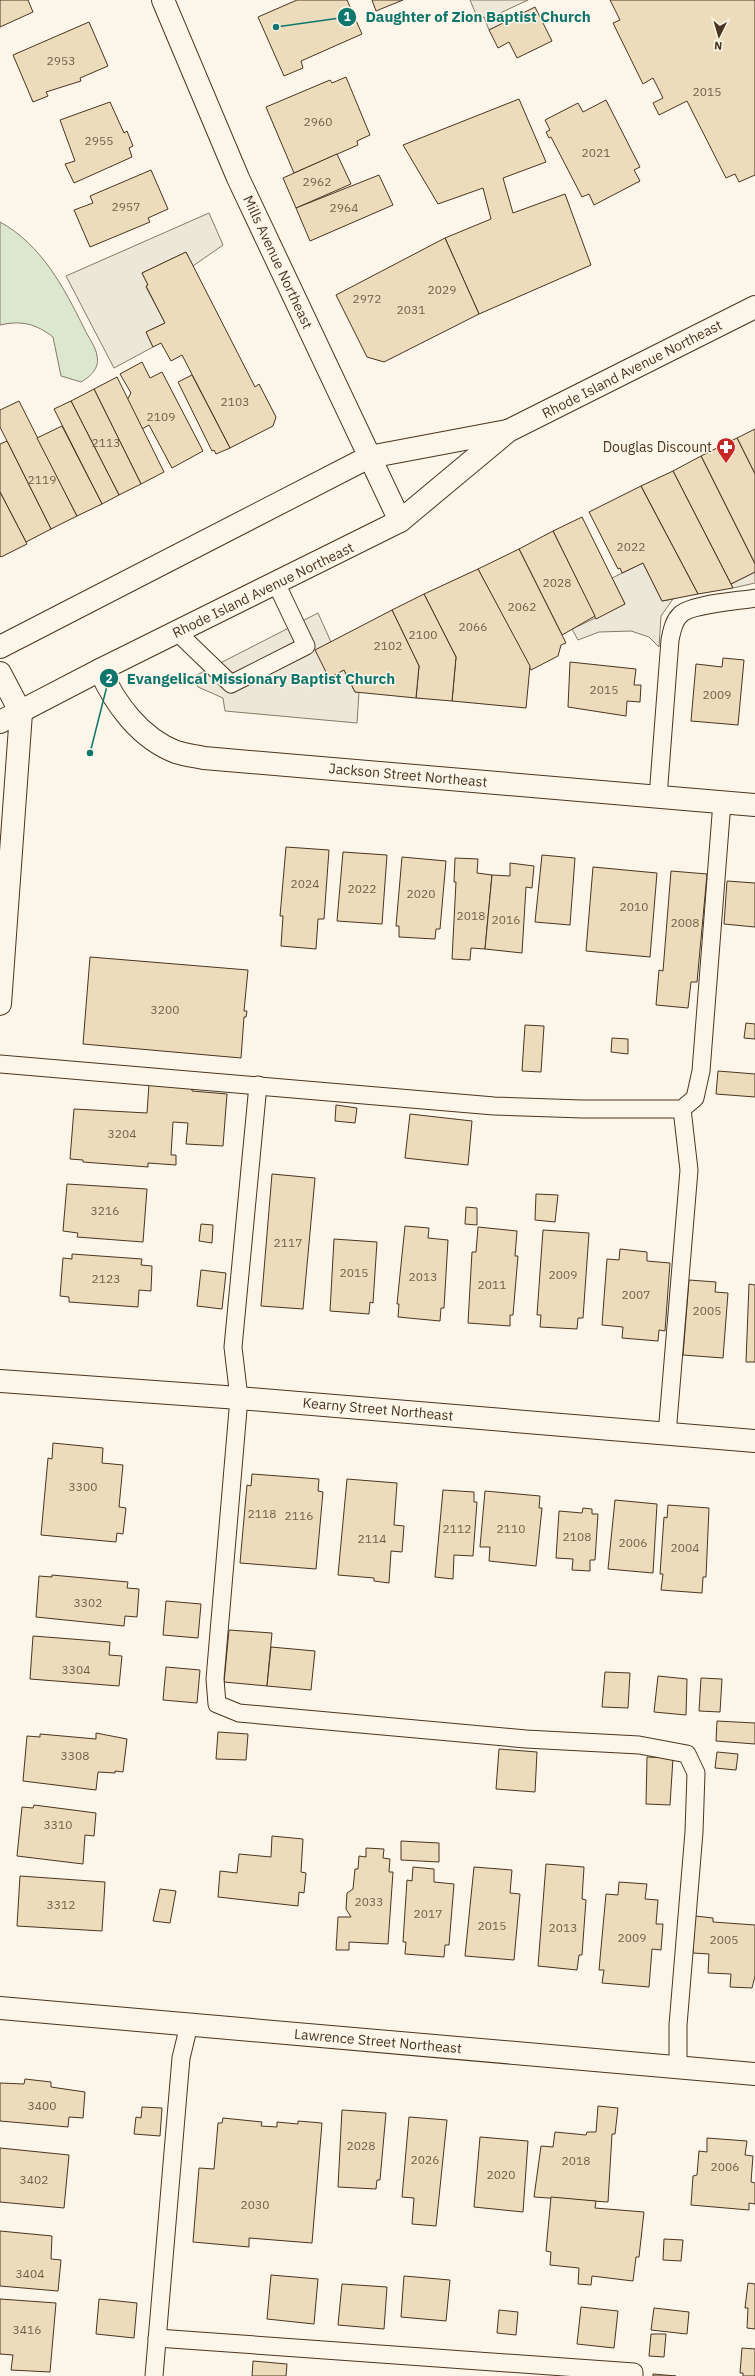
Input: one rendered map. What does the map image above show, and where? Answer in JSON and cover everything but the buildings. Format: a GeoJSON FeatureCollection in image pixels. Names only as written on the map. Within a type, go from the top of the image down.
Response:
{"type":"FeatureCollection","features":[{"type":"Feature","properties":{"kind":"street","name":"Mills Avenue Northeast"},"geometry":{"type":"LineString","coordinates":[[163,0],[238,178],[400,522]]}},
{"type":"Feature","properties":{"kind":"street","name":"Rhode Island Avenue Northeast"},"geometry":{"type":"LineString","coordinates":[[0,722],[21,713],[100,670],[400,522],[508,431],[755,307]]}},
{"type":"Feature","properties":{"kind":"street","name":"Rhode Island Avenue Northeast"},"geometry":{"type":"LineString","coordinates":[[0,647],[369,457],[508,431]]}},
{"type":"Feature","properties":{"kind":"street","name":"Jackson Street Northeast"},"geometry":{"type":"LineString","coordinates":[[100,670],[110,692],[124,711],[143,731],[177,752],[204,758],[755,805]]}},
{"type":"Feature","properties":{"kind":"street"},"geometry":{"type":"LineString","coordinates":[[0,673],[21,713],[0,1004]]}},
{"type":"Feature","properties":{"kind":"street","name":"Kearny Street Northeast"},"geometry":{"type":"LineString","coordinates":[[0,1381],[239,1398],[755,1441]]}},
{"type":"Feature","properties":{"kind":"street","name":"Lawrence Street Northeast"},"geometry":{"type":"LineString","coordinates":[[0,2008],[755,2074]]}},
{"type":"Feature","properties":{"kind":"lane"},"geometry":{"type":"LineString","coordinates":[[177,632],[231,684],[306,646],[276,583]]}},
{"type":"Feature","properties":{"kind":"lane"},"geometry":{"type":"LineString","coordinates":[[658,797],[670,640],[674,622],[681,613],[695,608],[755,598]]}},
{"type":"Feature","properties":{"kind":"lane"},"geometry":{"type":"LineString","coordinates":[[0,1064],[494,1106],[582,1109],[682,1109],[695,1098],[701,1071],[722,802]]}},
{"type":"Feature","properties":{"kind":"lane"},"geometry":{"type":"LineString","coordinates":[[258,1085],[232,1347],[239,1398],[215,1679],[217,1704],[239,1713],[526,1739],[640,1745],[687,1754],[696,1772],[694,1824],[678,2025],[678,2068]]}},
{"type":"Feature","properties":{"kind":"lane"},"geometry":{"type":"LineString","coordinates":[[667,1434],[689,1170],[682,1109]]}},
{"type":"Feature","properties":{"kind":"lane"},"geometry":{"type":"LineString","coordinates":[[154,2376],[181,2058],[189,2025]]}},
{"type":"Feature","properties":{"kind":"lane"},"geometry":{"type":"LineString","coordinates":[[157,2338],[634,2372],[634,2376]]}},
{"type":"Feature","properties":{"kind":"green space"},"geometry":{"type":"Polygon","coordinates":[[[0,222],[15,232],[40,255],[60,283],[94,346],[98,360],[96,368],[88,378],[81,382],[61,376],[53,337],[41,329],[28,324],[15,323],[0,325],[0,222]]]}},
{"type":"Feature","properties":{"kind":"shaded area"},"geometry":{"type":"Polygon","coordinates":[[[470,0],[528,0],[498,14],[502,24],[489,30],[484,17],[478,19],[470,0]]]}},
{"type":"Feature","properties":{"kind":"shaded area"},"geometry":{"type":"Polygon","coordinates":[[[209,213],[223,245],[193,266],[186,252],[142,273],[148,285],[146,287],[165,323],[146,332],[153,347],[114,368],[66,276],[209,213]]]}},
{"type":"Feature","properties":{"kind":"shaded area"},"geometry":{"type":"Polygon","coordinates":[[[643,563],[662,601],[673,599],[661,616],[659,647],[649,637],[631,631],[599,632],[578,640],[572,629],[625,604],[612,578],[643,563]]]}},
{"type":"Feature","properties":{"kind":"shaded area"},"geometry":{"type":"Polygon","coordinates":[[[755,572],[755,583],[733,588],[731,584],[755,572]]]}},
{"type":"Feature","properties":{"kind":"shaded area"},"geometry":{"type":"Polygon","coordinates":[[[318,613],[331,642],[316,650],[329,677],[344,670],[355,692],[359,692],[357,723],[225,711],[223,698],[198,687],[193,677],[318,613]]]}},
{"type":"Feature","properties":{"kind":"place","name":"Daughter of Zion Baptist Church"},"geometry":{"type":"Point","coordinates":[276,27]}},
{"type":"Feature","properties":{"kind":"place","name":"Douglas Discount"},"geometry":{"type":"Point","coordinates":[726,464]}},
{"type":"Feature","properties":{"kind":"place","name":"Evangelical Missionary Baptist Church"},"geometry":{"type":"Point","coordinates":[90,753]}}]}
